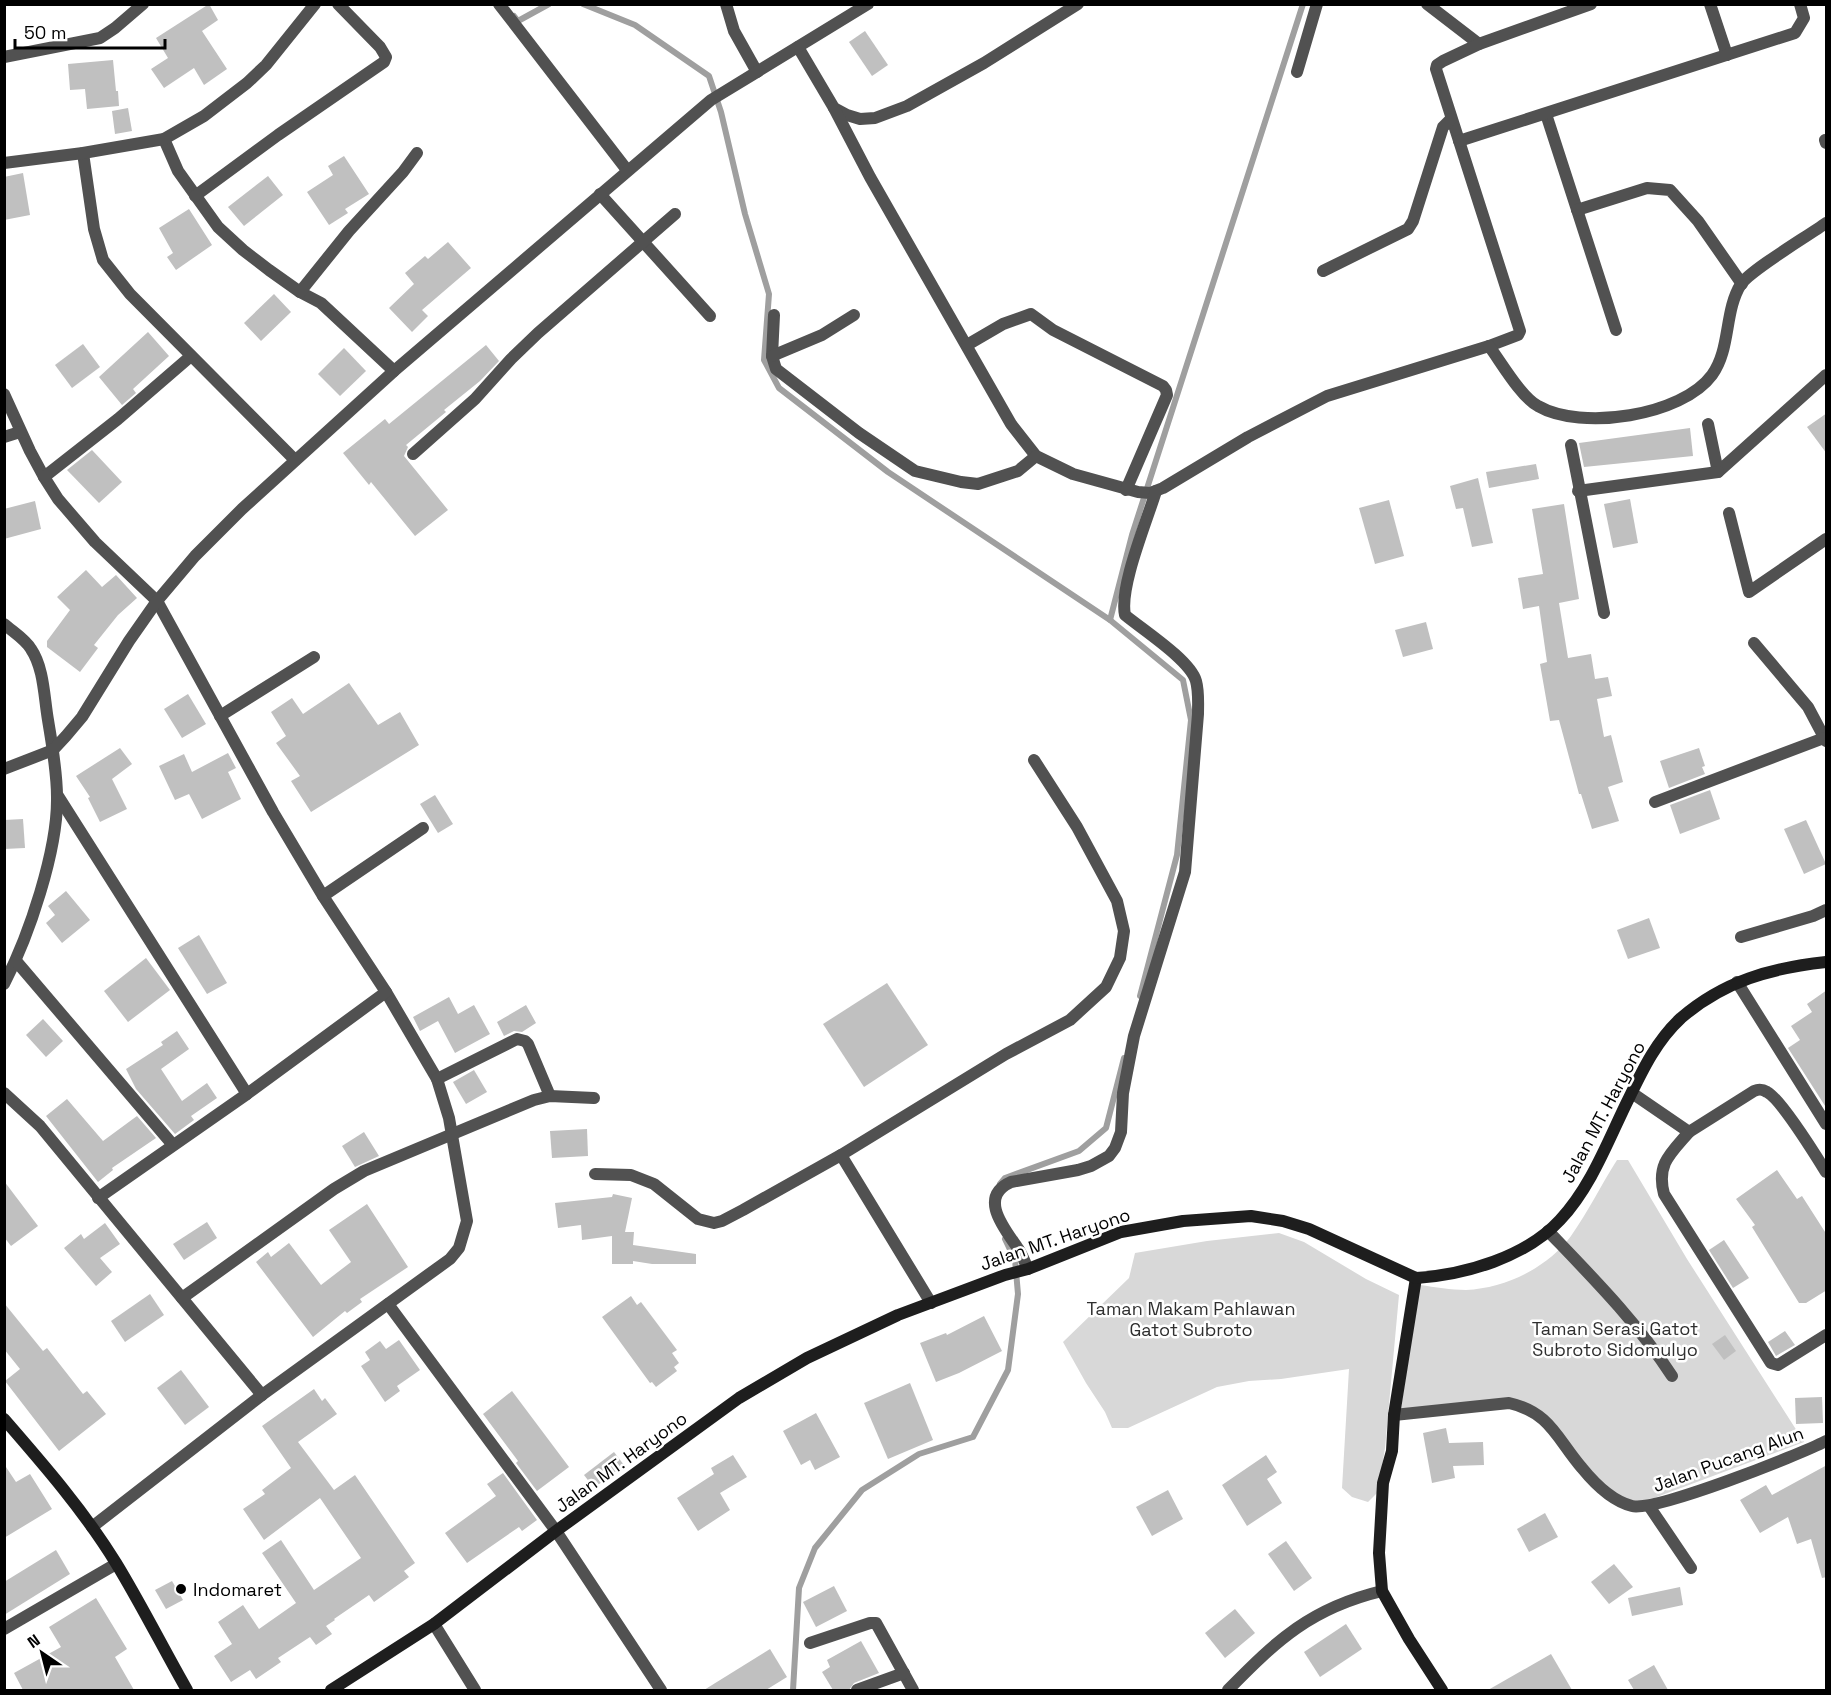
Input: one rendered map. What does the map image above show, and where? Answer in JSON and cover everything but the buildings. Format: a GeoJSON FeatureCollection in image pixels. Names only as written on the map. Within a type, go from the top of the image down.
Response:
{"type":"FeatureCollection","features":[{"type":"Feature","properties":{"kind":"street"},"geometry":{"type":"LineString","coordinates":[[4,163],[164,139],[204,116],[247,83],[266,65],[315,4]]}},
{"type":"Feature","properties":{"kind":"street"},"geometry":{"type":"LineString","coordinates":[[195,196],[384,62],[385,52],[338,4]]}},
{"type":"Feature","properties":{"kind":"street"},"geometry":{"type":"LineString","coordinates":[[499,4],[627,170]]}},
{"type":"Feature","properties":{"kind":"street"},"geometry":{"type":"LineString","coordinates":[[726,4],[734,31],[757,72]]}},
{"type":"Feature","properties":{"kind":"street"},"geometry":{"type":"LineString","coordinates":[[4,769],[53,750],[82,717],[129,640],[195,556],[295,460],[394,371],[711,100],[868,4]]}},
{"type":"Feature","properties":{"kind":"street"},"geometry":{"type":"LineString","coordinates":[[834,108],[860,118],[874,118],[898,109],[984,63],[1078,4]]}},
{"type":"Feature","properties":{"kind":"street"},"geometry":{"type":"LineString","coordinates":[[1297,72],[1317,4]]}},
{"type":"Feature","properties":{"kind":"street"},"geometry":{"type":"LineString","coordinates":[[1427,4],[1479,44]]}},
{"type":"Feature","properties":{"kind":"street"},"geometry":{"type":"LineString","coordinates":[[798,48],[1011,424],[1036,456],[1073,474],[1143,492],[1327,396],[1514,338],[1520,330],[1451,119],[1436,69],[1437,64],[1479,44],[1591,4]]}},
{"type":"Feature","properties":{"kind":"street"},"geometry":{"type":"LineString","coordinates":[[1710,4],[1727,55]]}},
{"type":"Feature","properties":{"kind":"street"},"geometry":{"type":"LineString","coordinates":[[1459,141],[1795,33],[1804,18],[1800,4]]}},
{"type":"Feature","properties":{"kind":"street"},"geometry":{"type":"LineString","coordinates":[[4,57],[100,38],[139,6]]}},
{"type":"Feature","properties":{"kind":"street"},"geometry":{"type":"LineString","coordinates":[[1546,114],[1616,330]]}},
{"type":"Feature","properties":{"kind":"street"},"geometry":{"type":"LineString","coordinates":[[1323,272],[1408,229],[1413,221],[1443,127],[1451,119]]}},
{"type":"Feature","properties":{"kind":"street"},"geometry":{"type":"LineString","coordinates":[[164,139],[178,171],[218,227],[243,250],[300,292],[321,303],[394,371]]}},
{"type":"Feature","properties":{"kind":"street"},"geometry":{"type":"LineString","coordinates":[[82,153],[94,229],[103,261],[130,294],[295,460]]}},
{"type":"Feature","properties":{"kind":"street"},"geometry":{"type":"LineString","coordinates":[[300,292],[417,153]]}},
{"type":"Feature","properties":{"kind":"street"},"geometry":{"type":"LineString","coordinates":[[1577,210],[1647,188],[1670,190],[1698,221],[1742,284]]}},
{"type":"Feature","properties":{"kind":"street"},"geometry":{"type":"LineString","coordinates":[[600,194],[710,316]]}},
{"type":"Feature","properties":{"kind":"street"},"geometry":{"type":"LineString","coordinates":[[412,454],[475,399],[538,333],[675,214]]}},
{"type":"Feature","properties":{"kind":"street"},"geometry":{"type":"LineString","coordinates":[[1489,346],[1524,394],[1535,405],[1546,411],[1592,420],[1633,414],[1688,397],[1705,384],[1714,373],[1721,358],[1734,301],[1742,284],[1757,270],[1827,223]]}},
{"type":"Feature","properties":{"kind":"street"},"geometry":{"type":"LineString","coordinates":[[967,345],[1003,324],[1031,314],[1053,330],[1163,386],[1166,390],[1167,395],[1143,492],[1123,605],[1125,615],[1190,669],[1198,690],[1185,872],[1134,1036],[1123,1092],[1121,1132],[1115,1148],[1109,1156],[1091,1166],[1011,1182],[1003,1186],[994,1204],[1002,1226],[1019,1249],[1028,1269]]}},
{"type":"Feature","properties":{"kind":"street"},"geometry":{"type":"LineString","coordinates":[[774,315],[772,356],[776,369],[859,433],[915,471],[978,484],[1018,471],[1036,456]]}},
{"type":"Feature","properties":{"kind":"street"},"geometry":{"type":"LineString","coordinates":[[772,356],[822,335],[854,315]]}},
{"type":"Feature","properties":{"kind":"street"},"geometry":{"type":"LineString","coordinates":[[44,477],[191,356]]}},
{"type":"Feature","properties":{"kind":"street"},"geometry":{"type":"LineString","coordinates":[[1578,491],[1718,472],[1827,375]]}},
{"type":"Feature","properties":{"kind":"street"},"geometry":{"type":"LineString","coordinates":[[4,394],[20,432],[58,499],[95,542],[157,602],[323,896],[386,992],[437,1079],[448,1118],[467,1221],[465,1235],[459,1248],[450,1259],[262,1395],[92,1527]]}},
{"type":"Feature","properties":{"kind":"street"},"geometry":{"type":"LineString","coordinates":[[1708,424],[1718,472]]}},
{"type":"Feature","properties":{"kind":"street"},"geometry":{"type":"LineString","coordinates":[[4,437],[20,432]]}},
{"type":"Feature","properties":{"kind":"street"},"geometry":{"type":"LineString","coordinates":[[1571,446],[1578,491],[1604,613]]}},
{"type":"Feature","properties":{"kind":"street"},"geometry":{"type":"LineString","coordinates":[[1729,513],[1749,592],[1827,539]]}},
{"type":"Feature","properties":{"kind":"street"},"geometry":{"type":"LineString","coordinates":[[4,624],[31,648],[38,662],[53,750],[57,796],[51,849],[16,961],[4,984]]}},
{"type":"Feature","properties":{"kind":"street"},"geometry":{"type":"LineString","coordinates":[[1655,802],[1826,739],[1808,707],[1754,643]]}},
{"type":"Feature","properties":{"kind":"street"},"geometry":{"type":"LineString","coordinates":[[220,716],[314,657]]}},
{"type":"Feature","properties":{"kind":"street"},"geometry":{"type":"LineString","coordinates":[[595,1174],[631,1175],[654,1184],[698,1219],[714,1223],[722,1221],[841,1155],[1005,1054],[1070,1020],[1106,987],[1120,958],[1124,931],[1117,901],[1077,827],[1034,759]]}},
{"type":"Feature","properties":{"kind":"street"},"geometry":{"type":"LineString","coordinates":[[57,796],[247,1094]]}},
{"type":"Feature","properties":{"kind":"street"},"geometry":{"type":"LineString","coordinates":[[323,896],[423,828]]}},
{"type":"Feature","properties":{"kind":"street"},"geometry":{"type":"LineString","coordinates":[[1741,937],[1827,910]]}},
{"type":"Feature","properties":{"kind":"street"},"geometry":{"type":"LineString","coordinates":[[16,961],[173,1145]]}},
{"type":"Feature","properties":{"kind":"street","name":"Jalan MT. Haryono"},"geometry":{"type":"LineString","coordinates":[[331,1690],[434,1624],[556,1531],[739,1398],[807,1358],[898,1315],[1005,1275],[1028,1269],[1121,1232],[1183,1221],[1251,1216],[1283,1221],[1309,1229],[1416,1278],[1433,1277],[1494,1263],[1548,1231],[1566,1213],[1591,1175],[1651,1054],[1680,1019],[1717,992],[1737,982],[1758,974],[1827,962]]}},
{"type":"Feature","properties":{"kind":"street"},"geometry":{"type":"LineString","coordinates":[[1737,982],[1827,1124]]}},
{"type":"Feature","properties":{"kind":"street"},"geometry":{"type":"LineString","coordinates":[[98,1198],[247,1094],[386,992]]}},
{"type":"Feature","properties":{"kind":"street"},"geometry":{"type":"LineString","coordinates":[[437,1079],[517,1039],[528,1044],[550,1096]]}},
{"type":"Feature","properties":{"kind":"street"},"geometry":{"type":"LineString","coordinates":[[1827,1172],[1783,1109],[1765,1091],[1754,1091],[1689,1132],[1666,1158],[1661,1183],[1664,1194],[1771,1363],[1778,1365],[1827,1335]]}},
{"type":"Feature","properties":{"kind":"street"},"geometry":{"type":"LineString","coordinates":[[4,1093],[40,1126],[262,1395]]}},
{"type":"Feature","properties":{"kind":"street"},"geometry":{"type":"LineString","coordinates":[[1632,1093],[1689,1132]]}},
{"type":"Feature","properties":{"kind":"street"},"geometry":{"type":"LineString","coordinates":[[183,1298],[334,1189],[364,1171],[534,1100],[550,1096],[594,1098]]}},
{"type":"Feature","properties":{"kind":"street"},"geometry":{"type":"LineString","coordinates":[[841,1155],[931,1303]]}},
{"type":"Feature","properties":{"kind":"street"},"geometry":{"type":"LineString","coordinates":[[1548,1231],[1606,1291],[1649,1341],[1672,1376]]}},
{"type":"Feature","properties":{"kind":"street"},"geometry":{"type":"LineString","coordinates":[[1416,1278],[1394,1415],[1392,1451],[1383,1482],[1378,1553],[1382,1591],[1442,1690]]}},
{"type":"Feature","properties":{"kind":"street"},"geometry":{"type":"LineString","coordinates":[[388,1304],[556,1531],[661,1690]]}},
{"type":"Feature","properties":{"kind":"street","name":"Jalan Pucang Alun"},"geometry":{"type":"LineString","coordinates":[[1394,1415],[1509,1403],[1526,1407],[1551,1428],[1600,1488],[1634,1507],[1649,1506],[1773,1463],[1827,1441]]}},
{"type":"Feature","properties":{"kind":"street"},"geometry":{"type":"LineString","coordinates":[[4,1419],[92,1527],[116,1564],[187,1690]]}},
{"type":"Feature","properties":{"kind":"street"},"geometry":{"type":"LineString","coordinates":[[1649,1506],[1691,1568]]}},
{"type":"Feature","properties":{"kind":"street"},"geometry":{"type":"LineString","coordinates":[[4,1629],[116,1564]]}},
{"type":"Feature","properties":{"kind":"street"},"geometry":{"type":"LineString","coordinates":[[1228,1690],[1271,1647],[1310,1618],[1356,1597],[1382,1591]]}},
{"type":"Feature","properties":{"kind":"street"},"geometry":{"type":"LineString","coordinates":[[810,1643],[875,1622],[880,1627],[913,1690]]}},
{"type":"Feature","properties":{"kind":"street"},"geometry":{"type":"LineString","coordinates":[[434,1624],[475,1690]]}},
{"type":"Feature","properties":{"kind":"street"},"geometry":{"type":"LineString","coordinates":[[857,1690],[904,1673]]}},
{"type":"Feature","properties":{"kind":"green space","name":"Taman Serasi Gatot Subroto Sidomulyo"},"geometry":{"type":"Polygon","coordinates":[[[1617,1160],[1628,1160],[1687,1259],[1804,1442],[1654,1498],[1633,1502],[1609,1490],[1575,1452],[1546,1414],[1506,1399],[1400,1414],[1420,1285],[1460,1290],[1481,1288],[1510,1280],[1538,1267],[1571,1236],[1617,1160]]]}},
{"type":"Feature","properties":{"kind":"green space","name":"Taman Makam Pahlawan Gatot Subroto"},"geometry":{"type":"Polygon","coordinates":[[[1279,1233],[1304,1242],[1366,1279],[1399,1295],[1385,1448],[1378,1492],[1368,1502],[1352,1497],[1342,1488],[1349,1369],[1217,1387],[1128,1428],[1112,1428],[1105,1412],[1063,1342],[1129,1278],[1135,1253],[1207,1241],[1279,1233]]]}},
{"type":"Feature","properties":{"kind":"waterway"},"geometry":{"type":"LineString","coordinates":[[514,16],[518,21],[549,4]]}},
{"type":"Feature","properties":{"kind":"waterway"},"geometry":{"type":"LineString","coordinates":[[583,4],[635,25],[709,76],[721,112],[745,214],[769,294],[764,360],[779,388],[888,472],[1110,620],[1183,680],[1191,720],[1177,855],[1140,996]]}},
{"type":"Feature","properties":{"kind":"waterway"},"geometry":{"type":"LineString","coordinates":[[1110,620],[1132,535],[1303,4]]}},
{"type":"Feature","properties":{"kind":"waterway"},"geometry":{"type":"LineString","coordinates":[[1000,1184],[1005,1178],[1079,1151],[1106,1128],[1124,1058]]}},
{"type":"Feature","properties":{"kind":"waterway"},"geometry":{"type":"LineString","coordinates":[[793,1690],[799,1588],[815,1548],[862,1490],[919,1454],[973,1437],[1008,1370],[1018,1294],[1015,1260],[1005,1239]]}},
{"type":"Feature","properties":{"kind":"place","name":"Indomaret"},"geometry":{"type":"Point","coordinates":[181,1589]}}]}
